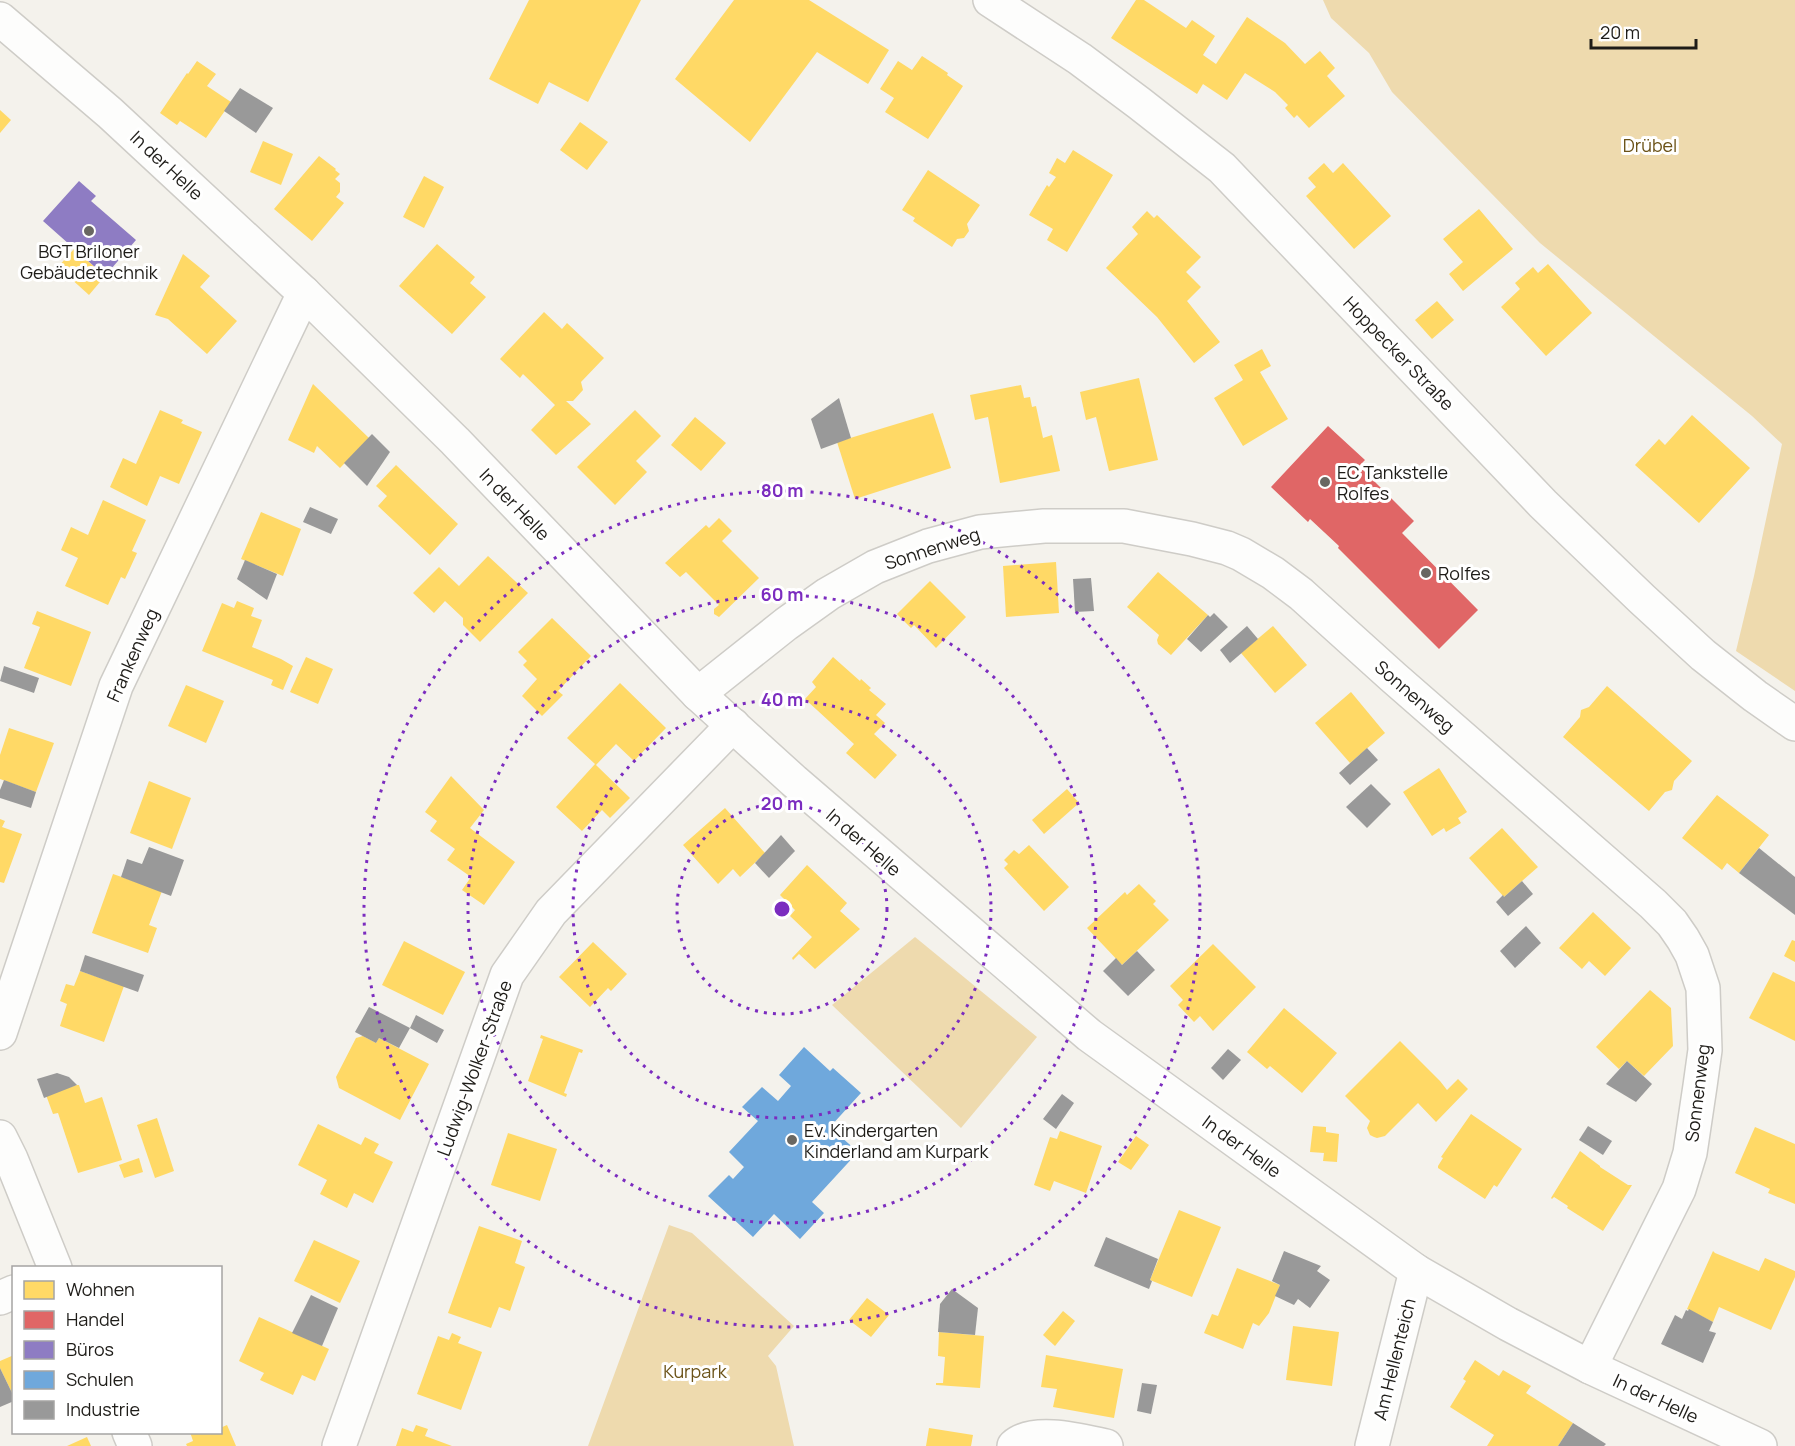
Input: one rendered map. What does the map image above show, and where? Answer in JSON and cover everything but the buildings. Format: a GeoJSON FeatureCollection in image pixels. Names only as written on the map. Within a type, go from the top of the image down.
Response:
{"type":"FeatureCollection","features":[{"type":"Feature","properties":{"kind":"street","name":"Hoppecker Straße"},"geometry":{"type":"LineString","coordinates":[[990,0],[1080,59],[1139,102],[1222,168],[1543,504],[1703,655],[1795,724]]}},
{"type":"Feature","properties":{"kind":"street","name":"In der Helle"},"geometry":{"type":"LineString","coordinates":[[0,19],[110,113],[304,293],[455,441],[698,694],[794,781],[1089,1035],[1416,1271],[1508,1324],[1590,1367],[1760,1446]]}},
{"type":"Feature","properties":{"kind":"street","name":"Frankenweg"},"geometry":{"type":"LineString","coordinates":[[0,1033],[116,686],[304,293]]}},
{"type":"Feature","properties":{"kind":"street","name":"Sonnenweg"},"geometry":{"type":"LineString","coordinates":[[698,694],[786,624],[851,579],[902,555],[936,543],[980,532],[1044,526],[1124,526],[1171,534],[1227,548],[1256,562],[1301,594],[1653,904],[1672,923],[1692,955],[1703,988],[1705,1050],[1690,1153],[1679,1189],[1590,1367]]}},
{"type":"Feature","properties":{"kind":"street","name":"Ludwig-Wolker-Straße"},"geometry":{"type":"LineString","coordinates":[[339,1446],[507,975],[550,912],[733,725]]}},
{"type":"Feature","properties":{"kind":"street"},"geometry":{"type":"LineString","coordinates":[[0,1137],[54,1266]]}},
{"type":"Feature","properties":{"kind":"street","name":"Am Hellenteich"},"geometry":{"type":"LineString","coordinates":[[1372,1446],[1416,1271]]}},
{"type":"Feature","properties":{"kind":"street"},"geometry":{"type":"LineString","coordinates":[[1014,1446],[1025,1439],[1050,1437],[1106,1446]]}},
{"type":"Feature","properties":{"kind":"green space","name":"Drübel"},"geometry":{"type":"Polygon","coordinates":[[[1323,0],[1795,0],[1795,691],[1736,651],[1782,444],[1752,416],[1540,243],[1392,92],[1369,53],[1331,18],[1323,0]]]}},
{"type":"Feature","properties":{"kind":"green space"},"geometry":{"type":"Polygon","coordinates":[[[915,937],[1037,1037],[961,1128],[832,1005],[915,937]]]}},
{"type":"Feature","properties":{"kind":"green space","name":"Kurpark"},"geometry":{"type":"Polygon","coordinates":[[[669,1225],[692,1233],[794,1326],[768,1356],[776,1366],[794,1446],[588,1446],[669,1225]]]}},
{"type":"Feature","properties":{"kind":"place","name":"BGT Briloner Gebäudetechnik"},"geometry":{"type":"Point","coordinates":[89,231]}},
{"type":"Feature","properties":{"kind":"place","name":"EC Tankstelle Rolfes"},"geometry":{"type":"Point","coordinates":[1325,482]}},
{"type":"Feature","properties":{"kind":"place","name":"Rolfes"},"geometry":{"type":"Point","coordinates":[1426,573]}},
{"type":"Feature","properties":{"kind":"place","name":"Ev. Kindergarten Kinderland am Kurpark"},"geometry":{"type":"Point","coordinates":[792,1140]}}]}
